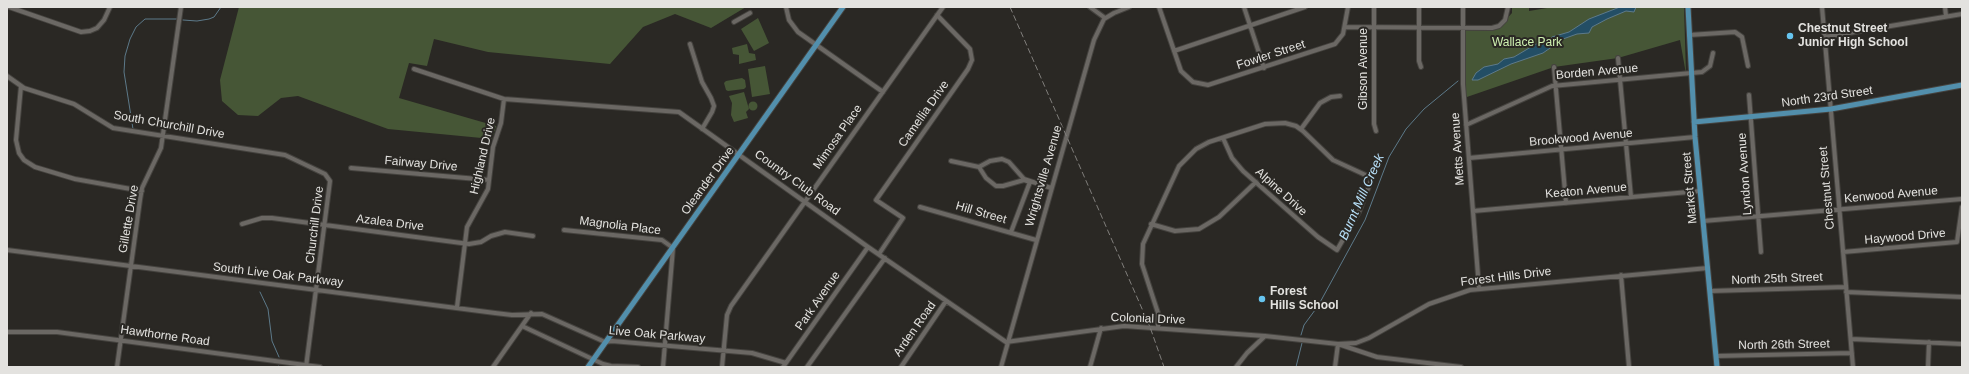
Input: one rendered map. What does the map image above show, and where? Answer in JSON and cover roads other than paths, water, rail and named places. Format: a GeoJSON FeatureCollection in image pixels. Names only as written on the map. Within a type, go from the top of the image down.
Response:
{"type":"FeatureCollection","features":[{"type":"Feature","properties":{"kind":"main road","name":"Oleander Drive"},"geometry":{"type":"LineString","coordinates":[[588,367],[843,7]]}},
{"type":"Feature","properties":{"kind":"main road","name":"Market Street"},"geometry":{"type":"LineString","coordinates":[[1688,7],[1690,74],[1695,137],[1717,367]]}},
{"type":"Feature","properties":{"kind":"main road","name":"North 23rd Street"},"geometry":{"type":"LineString","coordinates":[[1694,122],[1831,109],[1962,85]]}},
{"type":"Feature","properties":{"kind":"street"},"geometry":{"type":"LineString","coordinates":[[9,7],[81,32],[97,28],[104,20],[110,7]]}},
{"type":"Feature","properties":{"kind":"street","name":"Gillette Drive"},"geometry":{"type":"LineString","coordinates":[[117,367],[142,190],[159,153],[163,136],[181,7]]}},
{"type":"Feature","properties":{"kind":"street"},"geometry":{"type":"LineString","coordinates":[[786,7],[789,20],[794,28],[816,46],[883,92]]}},
{"type":"Feature","properties":{"kind":"street","name":"Mimosa Place"},"geometry":{"type":"LineString","coordinates":[[722,367],[727,315],[729,309],[943,7]]}},
{"type":"Feature","properties":{"kind":"street"},"geometry":{"type":"LineString","coordinates":[[1090,7],[1105,18],[1114,12],[1129,7]]}},
{"type":"Feature","properties":{"kind":"street"},"geometry":{"type":"LineString","coordinates":[[1159,7],[1174,50],[1305,7]]}},
{"type":"Feature","properties":{"kind":"street"},"geometry":{"type":"LineString","coordinates":[[1244,7],[1264,68]]}},
{"type":"Feature","properties":{"kind":"street"},"geometry":{"type":"LineString","coordinates":[[1348,7],[1345,27],[1463,28],[1492,28],[1504,22],[1507,17],[1508,7]]}},
{"type":"Feature","properties":{"kind":"street","name":"Gibson Avenue"},"geometry":{"type":"LineString","coordinates":[[1374,7],[1374,124],[1376,131]]}},
{"type":"Feature","properties":{"kind":"street"},"geometry":{"type":"LineString","coordinates":[[1419,7],[1419,61],[1421,67]]}},
{"type":"Feature","properties":{"kind":"street","name":"Metts Avenue"},"geometry":{"type":"LineString","coordinates":[[1464,7],[1463,84],[1479,288]]}},
{"type":"Feature","properties":{"kind":"street","name":"Chestnut Street"},"geometry":{"type":"LineString","coordinates":[[1822,7],[1853,367]]}},
{"type":"Feature","properties":{"kind":"street"},"geometry":{"type":"LineString","coordinates":[[1945,7],[1946,16]]}},
{"type":"Feature","properties":{"kind":"street"},"geometry":{"type":"LineString","coordinates":[[734,22],[750,13]]}},
{"type":"Feature","properties":{"kind":"street"},"geometry":{"type":"LineString","coordinates":[[1825,37],[1962,14]]}},
{"type":"Feature","properties":{"kind":"street","name":"Camellia Drive"},"geometry":{"type":"LineString","coordinates":[[879,254],[903,218],[876,200],[968,69],[972,60],[972,53],[970,49],[937,15]]}},
{"type":"Feature","properties":{"kind":"street","name":"Wrightsville Avenue"},"geometry":{"type":"LineString","coordinates":[[1001,367],[1094,40],[1100,24],[1105,18]]}},
{"type":"Feature","properties":{"kind":"street","name":"Fowler Street"},"geometry":{"type":"LineString","coordinates":[[1174,50],[1182,71],[1193,82],[1211,85],[1335,44],[1342,37],[1345,27]]}},
{"type":"Feature","properties":{"kind":"street"},"geometry":{"type":"LineString","coordinates":[[1689,35],[1734,32],[1742,37],[1748,66]]}},
{"type":"Feature","properties":{"kind":"street"},"geometry":{"type":"LineString","coordinates":[[690,44],[702,82],[714,106],[702,129]]}},
{"type":"Feature","properties":{"kind":"street","name":"Borden Avenue"},"geometry":{"type":"LineString","coordinates":[[1466,125],[1556,85],[1702,72],[1710,66],[1714,53]]}},
{"type":"Feature","properties":{"kind":"street"},"geometry":{"type":"LineString","coordinates":[[1618,58],[1632,197]]}},
{"type":"Feature","properties":{"kind":"street"},"geometry":{"type":"LineString","coordinates":[[1554,67],[1566,203]]}},
{"type":"Feature","properties":{"kind":"street","name":"Country Club Road"},"geometry":{"type":"LineString","coordinates":[[414,69],[504,99],[673,111],[681,113],[868,247],[1008,342]]}},
{"type":"Feature","properties":{"kind":"street","name":"South Churchill Drive"},"geometry":{"type":"LineString","coordinates":[[7,76],[21,86],[74,104],[113,128],[285,154],[325,174],[330,181]]}},
{"type":"Feature","properties":{"kind":"street"},"geometry":{"type":"LineString","coordinates":[[21,86],[16,145],[24,160],[35,167],[75,178],[142,190]]}},
{"type":"Feature","properties":{"kind":"street","name":"Lyndon Avenue"},"geometry":{"type":"LineString","coordinates":[[1749,95],[1761,252]]}},
{"type":"Feature","properties":{"kind":"street"},"geometry":{"type":"LineString","coordinates":[[1158,328],[1158,313],[1142,260],[1143,244],[1151,224],[1183,161],[1198,148],[1223,138],[1275,122],[1285,123],[1301,129],[1320,103],[1331,97],[1340,96]]}},
{"type":"Feature","properties":{"kind":"street","name":"Highland Drive"},"geometry":{"type":"LineString","coordinates":[[457,308],[465,243],[469,224],[485,196],[489,180],[493,147],[501,123],[504,99]]}},
{"type":"Feature","properties":{"kind":"street","name":"Alpine Drive"},"geometry":{"type":"LineString","coordinates":[[1223,138],[1232,158],[1256,182],[1318,237],[1338,250],[1359,212],[1372,178],[1333,160],[1301,129]]}},
{"type":"Feature","properties":{"kind":"street","name":"Brookwood Avenue"},"geometry":{"type":"LineString","coordinates":[[1469,158],[1695,137]]}},
{"type":"Feature","properties":{"kind":"street"},"geometry":{"type":"LineString","coordinates":[[951,161],[979,167],[990,161],[1002,158],[1009,162],[1022,178],[1030,182]]}},
{"type":"Feature","properties":{"kind":"street"},"geometry":{"type":"LineString","coordinates":[[979,167],[986,178],[996,186],[1003,186],[1024,180],[1051,188]]}},
{"type":"Feature","properties":{"kind":"street","name":"Fairway Drive"},"geometry":{"type":"LineString","coordinates":[[351,168],[489,180]]}},
{"type":"Feature","properties":{"kind":"street","name":"Churchill Drive"},"geometry":{"type":"LineString","coordinates":[[306,366],[330,181]]}},
{"type":"Feature","properties":{"kind":"street"},"geometry":{"type":"LineString","coordinates":[[1011,232],[1030,182]]}},
{"type":"Feature","properties":{"kind":"street"},"geometry":{"type":"LineString","coordinates":[[1151,224],[1175,231],[1190,230],[1202,227],[1223,214],[1256,182]]}},
{"type":"Feature","properties":{"kind":"street","name":"Keaton Avenue"},"geometry":{"type":"LineString","coordinates":[[1473,211],[1700,191]]}},
{"type":"Feature","properties":{"kind":"street","name":"Kenwood Avenue"},"geometry":{"type":"LineString","coordinates":[[1703,221],[1962,199]]}},
{"type":"Feature","properties":{"kind":"street","name":"Hill Street"},"geometry":{"type":"LineString","coordinates":[[920,207],[1036,240]]}},
{"type":"Feature","properties":{"kind":"street","name":"Haywood Drive"},"geometry":{"type":"LineString","coordinates":[[1843,252],[1957,242],[1962,207]]}},
{"type":"Feature","properties":{"kind":"street","name":"Azalea Drive"},"geometry":{"type":"LineString","coordinates":[[242,224],[262,218],[272,218],[465,243],[481,242],[495,234],[505,232],[533,236]]}},
{"type":"Feature","properties":{"kind":"street","name":"Magnolia Place"},"geometry":{"type":"LineString","coordinates":[[564,230],[662,240],[673,248]]}},
{"type":"Feature","properties":{"kind":"street","name":"Park Avenue"},"geometry":{"type":"LineString","coordinates":[[785,365],[868,247]]}},
{"type":"Feature","properties":{"kind":"street"},"geometry":{"type":"LineString","coordinates":[[663,367],[673,248]]}},
{"type":"Feature","properties":{"kind":"street","name":"South Live Oak Parkway"},"geometry":{"type":"LineString","coordinates":[[7,250],[512,315],[531,313]]}},
{"type":"Feature","properties":{"kind":"street"},"geometry":{"type":"LineString","coordinates":[[807,367],[885,258]]}},
{"type":"Feature","properties":{"kind":"street","name":"Forest Hills Drive"},"geometry":{"type":"LineString","coordinates":[[1265,336],[1338,344],[1356,343],[1366,340],[1429,304],[1448,296],[1479,288],[1708,268]]}},
{"type":"Feature","properties":{"kind":"street"},"geometry":{"type":"LineString","coordinates":[[1621,276],[1629,367]]}},
{"type":"Feature","properties":{"kind":"street","name":"North 25th Street"},"geometry":{"type":"LineString","coordinates":[[1710,291],[1846,287]]}},
{"type":"Feature","properties":{"kind":"street"},"geometry":{"type":"LineString","coordinates":[[1846,292],[1962,297]]}},
{"type":"Feature","properties":{"kind":"street","name":"Arden Road"},"geometry":{"type":"LineString","coordinates":[[901,367],[946,301]]}},
{"type":"Feature","properties":{"kind":"street"},"geometry":{"type":"LineString","coordinates":[[493,367],[531,313]]}},
{"type":"Feature","properties":{"kind":"street","name":"Live Oak Parkway"},"geometry":{"type":"LineString","coordinates":[[531,313],[546,314],[606,341],[758,354],[785,365]]}},
{"type":"Feature","properties":{"kind":"street"},"geometry":{"type":"LineString","coordinates":[[522,326],[593,360],[611,366],[638,367]]}},
{"type":"Feature","properties":{"kind":"street","name":"Colonial Drive"},"geometry":{"type":"LineString","coordinates":[[1008,342],[1124,326],[1265,336]]}},
{"type":"Feature","properties":{"kind":"street"},"geometry":{"type":"LineString","coordinates":[[1090,367],[1101,328]]}},
{"type":"Feature","properties":{"kind":"street","name":"Hawthorne Road"},"geometry":{"type":"LineString","coordinates":[[7,332],[56,332],[320,367]]}},
{"type":"Feature","properties":{"kind":"street"},"geometry":{"type":"LineString","coordinates":[[1236,367],[1247,353],[1265,336]]}},
{"type":"Feature","properties":{"kind":"street"},"geometry":{"type":"LineString","coordinates":[[1851,339],[1962,344]]}},
{"type":"Feature","properties":{"kind":"street"},"geometry":{"type":"LineString","coordinates":[[1928,367],[1929,342]]}},
{"type":"Feature","properties":{"kind":"street"},"geometry":{"type":"LineString","coordinates":[[1335,367],[1338,344],[1377,356],[1461,367]]}},
{"type":"Feature","properties":{"kind":"street","name":"North 26th Street"},"geometry":{"type":"LineString","coordinates":[[1716,356],[1852,353]]}},
{"type":"Feature","properties":{"kind":"water"},"geometry":{"type":"Polygon","coordinates":[[[1620,7],[1636,7],[1634,12],[1626,11],[1592,27],[1589,33],[1577,34],[1563,39],[1543,53],[1511,64],[1478,80],[1472,80],[1476,73],[1484,67],[1498,64],[1504,59],[1514,57],[1536,44],[1545,44],[1552,37],[1569,32],[1589,19],[1620,7]]]}},
{"type":"Feature","properties":{"kind":"waterway"},"geometry":{"type":"LineString","coordinates":[[183,20],[197,21],[209,19],[214,17],[221,7]]}},
{"type":"Feature","properties":{"kind":"waterway"},"geometry":{"type":"LineString","coordinates":[[133,129],[124,72],[125,56],[130,39],[136,27],[145,19],[177,19]]}},
{"type":"Feature","properties":{"kind":"waterway","name":"Burnt Mill Creek"},"geometry":{"type":"LineString","coordinates":[[1301,335],[1304,325],[1318,306],[1365,220],[1389,157],[1406,129],[1424,109],[1458,81]]}},
{"type":"Feature","properties":{"kind":"waterway"},"geometry":{"type":"LineString","coordinates":[[260,292],[268,309],[272,341],[279,357]]}},
{"type":"Feature","properties":{"kind":"waterway","name":"Burnt Mill Creek"},"geometry":{"type":"LineString","coordinates":[[1296,367],[1302,343]]}},
{"type":"Feature","properties":{"kind":"railway"},"geometry":{"type":"LineString","coordinates":[[1010,7],[1150,327],[1164,367]]}},
{"type":"Feature","properties":{"kind":"place","name":"Chestnut Street Junior High School"},"geometry":{"type":"Point","coordinates":[1790,36]}},
{"type":"Feature","properties":{"kind":"place","name":"Forest Hills School"},"geometry":{"type":"Point","coordinates":[1262,299]}},
{"type":"Feature","properties":{"kind":"park label","name":"Wallace Park"},"geometry":{"type":"Point","coordinates":[1527,43]}}]}
